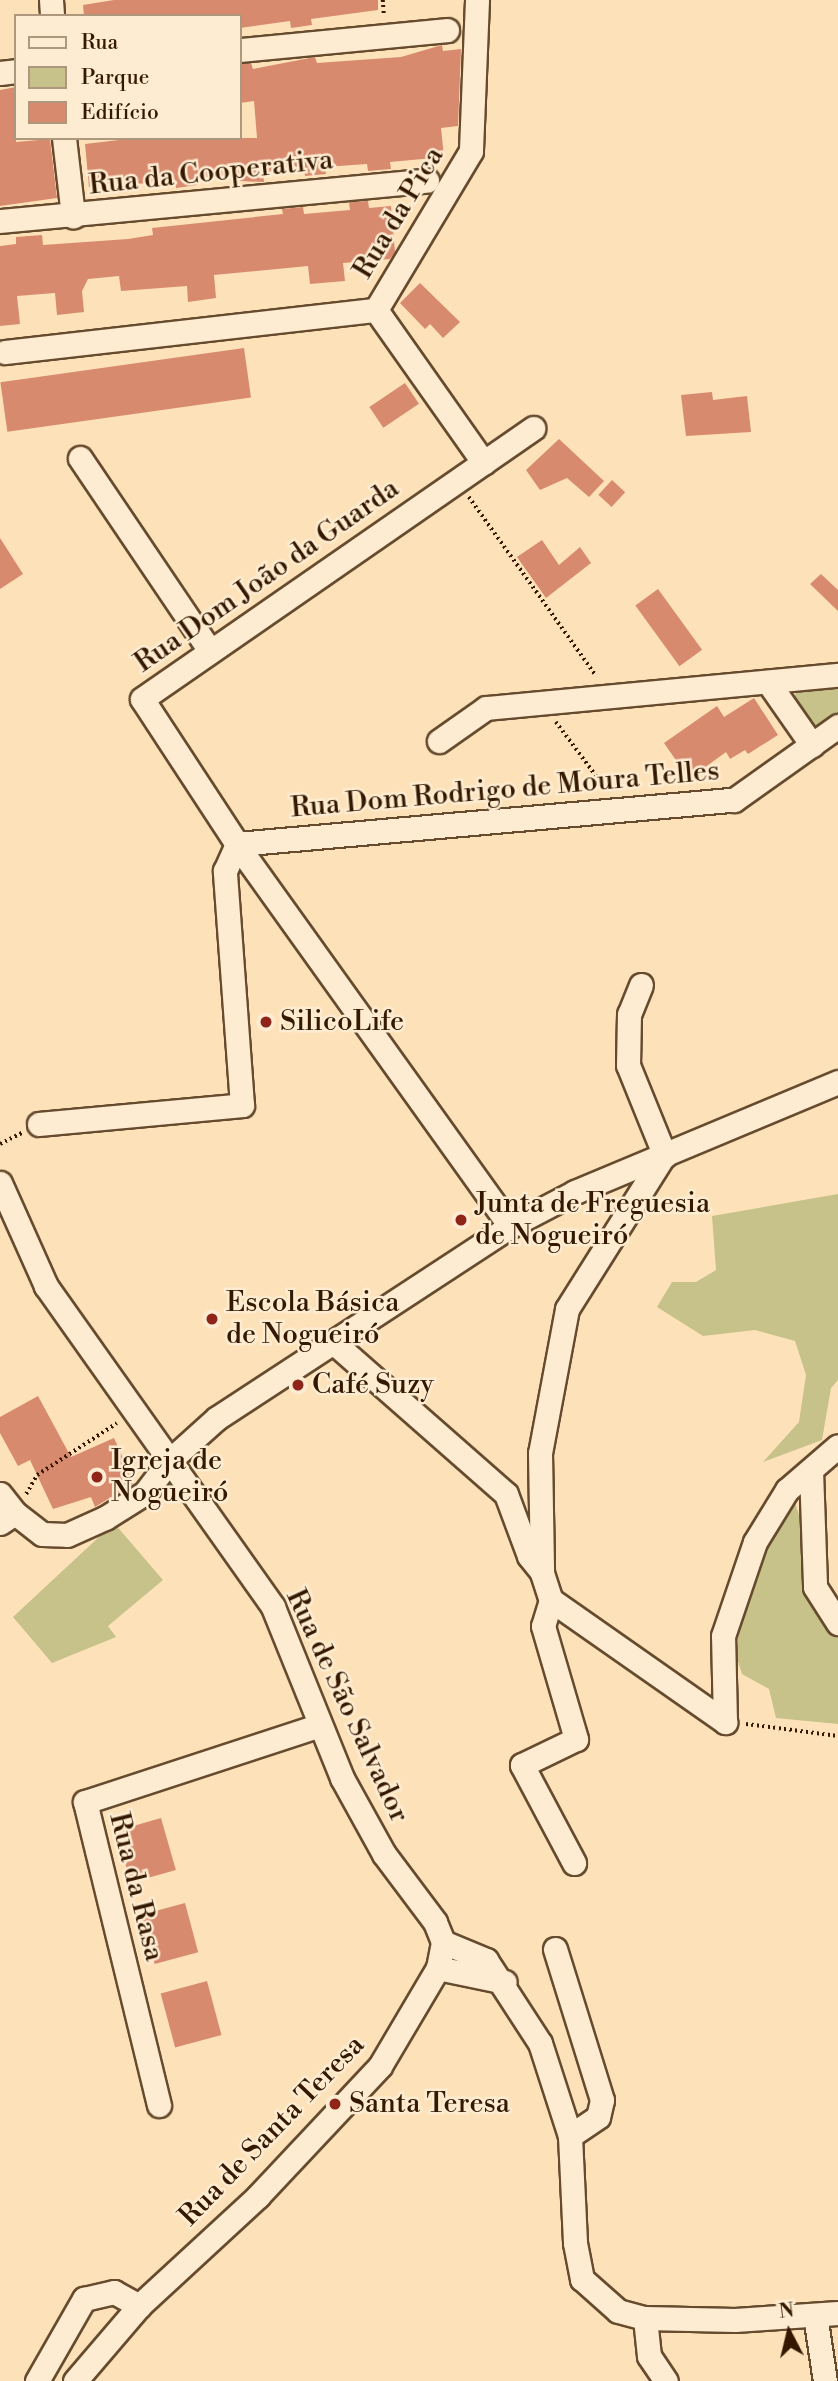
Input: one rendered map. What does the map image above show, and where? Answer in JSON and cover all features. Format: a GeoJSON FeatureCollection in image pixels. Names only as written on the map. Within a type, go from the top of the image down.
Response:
{"type":"FeatureCollection","features":[{"type":"Feature","properties":{"kind":"street","name":"Rua da Pica"},"geometry":{"type":"LineString","coordinates":[[477,0],[477,101],[471,151],[376,310],[484,463]]}},
{"type":"Feature","properties":{"kind":"street"},"geometry":{"type":"LineString","coordinates":[[242,50],[447,30]]}},
{"type":"Feature","properties":{"kind":"street"},"geometry":{"type":"LineString","coordinates":[[64,140],[73,216]]}},
{"type":"Feature","properties":{"kind":"street","name":"Rua da Cooperativa"},"geometry":{"type":"LineString","coordinates":[[0,221],[427,181]]}},
{"type":"Feature","properties":{"kind":"street"},"geometry":{"type":"LineString","coordinates":[[5,352],[376,310]]}},
{"type":"Feature","properties":{"kind":"street","name":"Rua Dom João da Guarda"},"geometry":{"type":"LineString","coordinates":[[237,844],[142,699],[533,428]]}},
{"type":"Feature","properties":{"kind":"street"},"geometry":{"type":"LineString","coordinates":[[80,458],[210,651]]}},
{"type":"Feature","properties":{"kind":"street"},"geometry":{"type":"LineString","coordinates":[[439,741],[486,708],[838,676]]}},
{"type":"Feature","properties":{"kind":"street"},"geometry":{"type":"LineString","coordinates":[[768,682],[812,745]]}},
{"type":"Feature","properties":{"kind":"street","name":"Rua Dom Rodrigo de Moura Telles"},"geometry":{"type":"LineString","coordinates":[[237,844],[734,800],[838,726]]}},
{"type":"Feature","properties":{"kind":"street"},"geometry":{"type":"LineString","coordinates":[[40,1124],[242,1105],[225,871],[237,844]]}},
{"type":"Feature","properties":{"kind":"street"},"geometry":{"type":"LineString","coordinates":[[237,844],[510,1226]]}},
{"type":"Feature","properties":{"kind":"street"},"geometry":{"type":"LineString","coordinates":[[641,985],[629,1014],[628,1065],[663,1157]]}},
{"type":"Feature","properties":{"kind":"street"},"geometry":{"type":"LineString","coordinates":[[0,1494],[7,1518],[42,1534],[68,1535],[145,1493],[168,1462],[216,1418],[510,1226],[838,1082]]}},
{"type":"Feature","properties":{"kind":"street"},"geometry":{"type":"LineString","coordinates":[[574,1863],[522,1765],[576,1738],[543,1626],[551,1600],[542,1573],[540,1453],[567,1309],[663,1157]]}},
{"type":"Feature","properties":{"kind":"street","name":"Rua de São Salvador"},"geometry":{"type":"LineString","coordinates":[[0,1183],[46,1286],[273,1607],[320,1725],[384,1854],[435,1922],[443,1942]]}},
{"type":"Feature","properties":{"kind":"street"},"geometry":{"type":"LineString","coordinates":[[333,1342],[506,1494],[529,1556],[542,1573]]}},
{"type":"Feature","properties":{"kind":"street"},"geometry":{"type":"LineString","coordinates":[[725,1722],[723,1636],[755,1542],[787,1490],[838,1446]]}},
{"type":"Feature","properties":{"kind":"street"},"geometry":{"type":"LineString","coordinates":[[811,1470],[815,1587],[838,1623]]}},
{"type":"Feature","properties":{"kind":"street"},"geometry":{"type":"LineString","coordinates":[[551,1600],[725,1722]]}},
{"type":"Feature","properties":{"kind":"street","name":"Rua da Rasa"},"geometry":{"type":"LineString","coordinates":[[159,2105],[85,1802],[320,1725]]}},
{"type":"Feature","properties":{"kind":"street"},"geometry":{"type":"LineString","coordinates":[[443,1942],[486,1960],[505,1982],[540,2043],[570,2136],[575,2243],[582,2279],[618,2311],[645,2318],[827,2314],[825,2381]]}},
{"type":"Feature","properties":{"kind":"street","name":"Rua de Santa Teresa"},"geometry":{"type":"LineString","coordinates":[[75,2381],[139,2306],[258,2196],[380,2066],[438,1968],[443,1942]]}},
{"type":"Feature","properties":{"kind":"street"},"geometry":{"type":"LineString","coordinates":[[555,1949],[602,2100],[598,2117],[570,2136]]}},
{"type":"Feature","properties":{"kind":"street"},"geometry":{"type":"LineString","coordinates":[[438,1968],[505,1982]]}},
{"type":"Feature","properties":{"kind":"street"},"geometry":{"type":"LineString","coordinates":[[37,2381],[84,2299],[114,2292],[139,2306]]}},
{"type":"Feature","properties":{"kind":"street"},"geometry":{"type":"LineString","coordinates":[[645,2318],[649,2356],[666,2381]]}},
{"type":"Feature","properties":{"kind":"path"},"geometry":{"type":"LineString","coordinates":[[457,481],[611,697]]}},
{"type":"Feature","properties":{"kind":"path"},"geometry":{"type":"LineString","coordinates":[[542,703],[621,811]]}},
{"type":"Feature","properties":{"kind":"path"},"geometry":{"type":"LineString","coordinates":[[7,1518],[37,1475],[133,1412]]}},
{"type":"Feature","properties":{"kind":"path"},"geometry":{"type":"LineString","coordinates":[[725,1722],[838,1736]]}},
{"type":"Feature","properties":{"kind":"green space"},"geometry":{"type":"Polygon","coordinates":[[[838,686],[838,717],[820,730],[811,729],[793,700],[796,692],[838,686]]]}},
{"type":"Feature","properties":{"kind":"green space"},"geometry":{"type":"Polygon","coordinates":[[[838,1194],[838,1380],[831,1388],[822,1440],[763,1462],[799,1422],[806,1375],[795,1341],[755,1330],[703,1336],[657,1307],[672,1282],[696,1282],[716,1270],[712,1216],[838,1194]]]}},
{"type":"Feature","properties":{"kind":"green space"},"geometry":{"type":"Polygon","coordinates":[[[793,1496],[838,1639],[838,1724],[776,1718],[769,1689],[742,1674],[736,1655],[740,1619],[766,1540],[793,1496]]]}},
{"type":"Feature","properties":{"kind":"green space"},"geometry":{"type":"Polygon","coordinates":[[[114,1523],[163,1580],[108,1626],[116,1637],[52,1663],[13,1617],[114,1523]]]}},
{"type":"Feature","properties":{"kind":"building"},"geometry":{"type":"Polygon","coordinates":[[[114,0],[378,0],[378,10],[311,19],[312,25],[291,28],[290,21],[242,28],[242,14],[84,14],[83,5],[114,0]]]}},
{"type":"Feature","properties":{"kind":"building"},"geometry":{"type":"Polygon","coordinates":[[[442,45],[443,51],[461,49],[458,126],[441,128],[444,157],[390,162],[391,169],[368,171],[367,164],[325,167],[326,174],[305,176],[304,169],[263,173],[264,182],[240,181],[240,174],[196,178],[197,185],[176,188],[175,180],[128,185],[129,192],[111,193],[110,185],[89,187],[85,144],[119,140],[257,138],[254,101],[242,103],[242,64],[251,63],[253,69],[315,57],[317,63],[401,57],[442,45]]]}},
{"type":"Feature","properties":{"kind":"building"},"geometry":{"type":"Polygon","coordinates":[[[14,87],[16,142],[50,140],[57,198],[0,206],[0,90],[14,87]]]}},
{"type":"Feature","properties":{"kind":"building"},"geometry":{"type":"Polygon","coordinates":[[[368,201],[369,208],[391,206],[395,252],[390,259],[343,263],[345,281],[310,284],[308,266],[214,275],[216,298],[188,302],[187,286],[121,291],[119,276],[88,279],[82,291],[84,312],[57,315],[55,293],[17,296],[20,324],[0,326],[0,246],[16,244],[16,237],[42,235],[43,245],[128,239],[153,235],[152,228],[283,214],[282,209],[303,207],[304,214],[350,210],[349,202],[368,201]]]}},
{"type":"Feature","properties":{"kind":"building"},"geometry":{"type":"Polygon","coordinates":[[[420,283],[460,322],[443,338],[430,324],[425,329],[400,303],[420,283]]]}},
{"type":"Feature","properties":{"kind":"building"},"geometry":{"type":"Polygon","coordinates":[[[244,348],[251,398],[7,432],[0,382],[244,348]]]}},
{"type":"Feature","properties":{"kind":"building"},"geometry":{"type":"Polygon","coordinates":[[[405,383],[419,404],[383,428],[369,407],[405,383]]]}},
{"type":"Feature","properties":{"kind":"building"},"geometry":{"type":"Polygon","coordinates":[[[712,392],[713,400],[747,396],[751,432],[686,436],[681,395],[712,392]]]}},
{"type":"Feature","properties":{"kind":"building"},"geometry":{"type":"Polygon","coordinates":[[[559,439],[604,481],[589,497],[567,478],[540,490],[526,470],[559,439]]]}},
{"type":"Feature","properties":{"kind":"building"},"geometry":{"type":"Polygon","coordinates":[[[612,480],[625,492],[612,507],[598,495],[612,480]]]}},
{"type":"Feature","properties":{"kind":"building"},"geometry":{"type":"Polygon","coordinates":[[[0,538],[23,574],[0,589],[0,538]]]}},
{"type":"Feature","properties":{"kind":"building"},"geometry":{"type":"Polygon","coordinates":[[[542,540],[559,565],[580,547],[591,563],[546,598],[517,557],[542,540]]]}},
{"type":"Feature","properties":{"kind":"building"},"geometry":{"type":"Polygon","coordinates":[[[821,574],[838,590],[838,611],[810,584],[821,574]]]}},
{"type":"Feature","properties":{"kind":"building"},"geometry":{"type":"Polygon","coordinates":[[[658,589],[702,650],[679,666],[635,605],[658,589]]]}},
{"type":"Feature","properties":{"kind":"building"},"geometry":{"type":"Polygon","coordinates":[[[754,698],[778,735],[748,754],[745,750],[730,759],[726,752],[689,779],[664,743],[717,706],[724,717],[754,698]]]}},
{"type":"Feature","properties":{"kind":"building"},"geometry":{"type":"Polygon","coordinates":[[[38,1396],[71,1457],[114,1438],[134,1483],[95,1507],[91,1497],[53,1509],[30,1460],[18,1466],[0,1433],[0,1417],[38,1396]]]}},
{"type":"Feature","properties":{"kind":"building"},"geometry":{"type":"Polygon","coordinates":[[[161,1818],[176,1870],[131,1883],[116,1831],[161,1818]]]}},
{"type":"Feature","properties":{"kind":"building"},"geometry":{"type":"Polygon","coordinates":[[[185,1903],[198,1952],[155,1964],[142,1915],[185,1903]]]}},
{"type":"Feature","properties":{"kind":"building"},"geometry":{"type":"Polygon","coordinates":[[[207,1981],[221,2035],[175,2048],[161,1993],[207,1981]]]}},
{"type":"Feature","properties":{"kind":"place","name":"SilicoLife"},"geometry":{"type":"Point","coordinates":[266,1022]}},
{"type":"Feature","properties":{"kind":"place","name":"Junta de Freguesia de Nogueiró"},"geometry":{"type":"Point","coordinates":[461,1220]}},
{"type":"Feature","properties":{"kind":"place","name":"Escola Básica de Nogueiró"},"geometry":{"type":"Point","coordinates":[212,1319]}},
{"type":"Feature","properties":{"kind":"place","name":"Café Suzy"},"geometry":{"type":"Point","coordinates":[298,1385]}},
{"type":"Feature","properties":{"kind":"place","name":"Igreja de Nogueiró"},"geometry":{"type":"Point","coordinates":[97,1477]}},
{"type":"Feature","properties":{"kind":"place","name":"Santa Teresa"},"geometry":{"type":"Point","coordinates":[335,2104]}}]}
